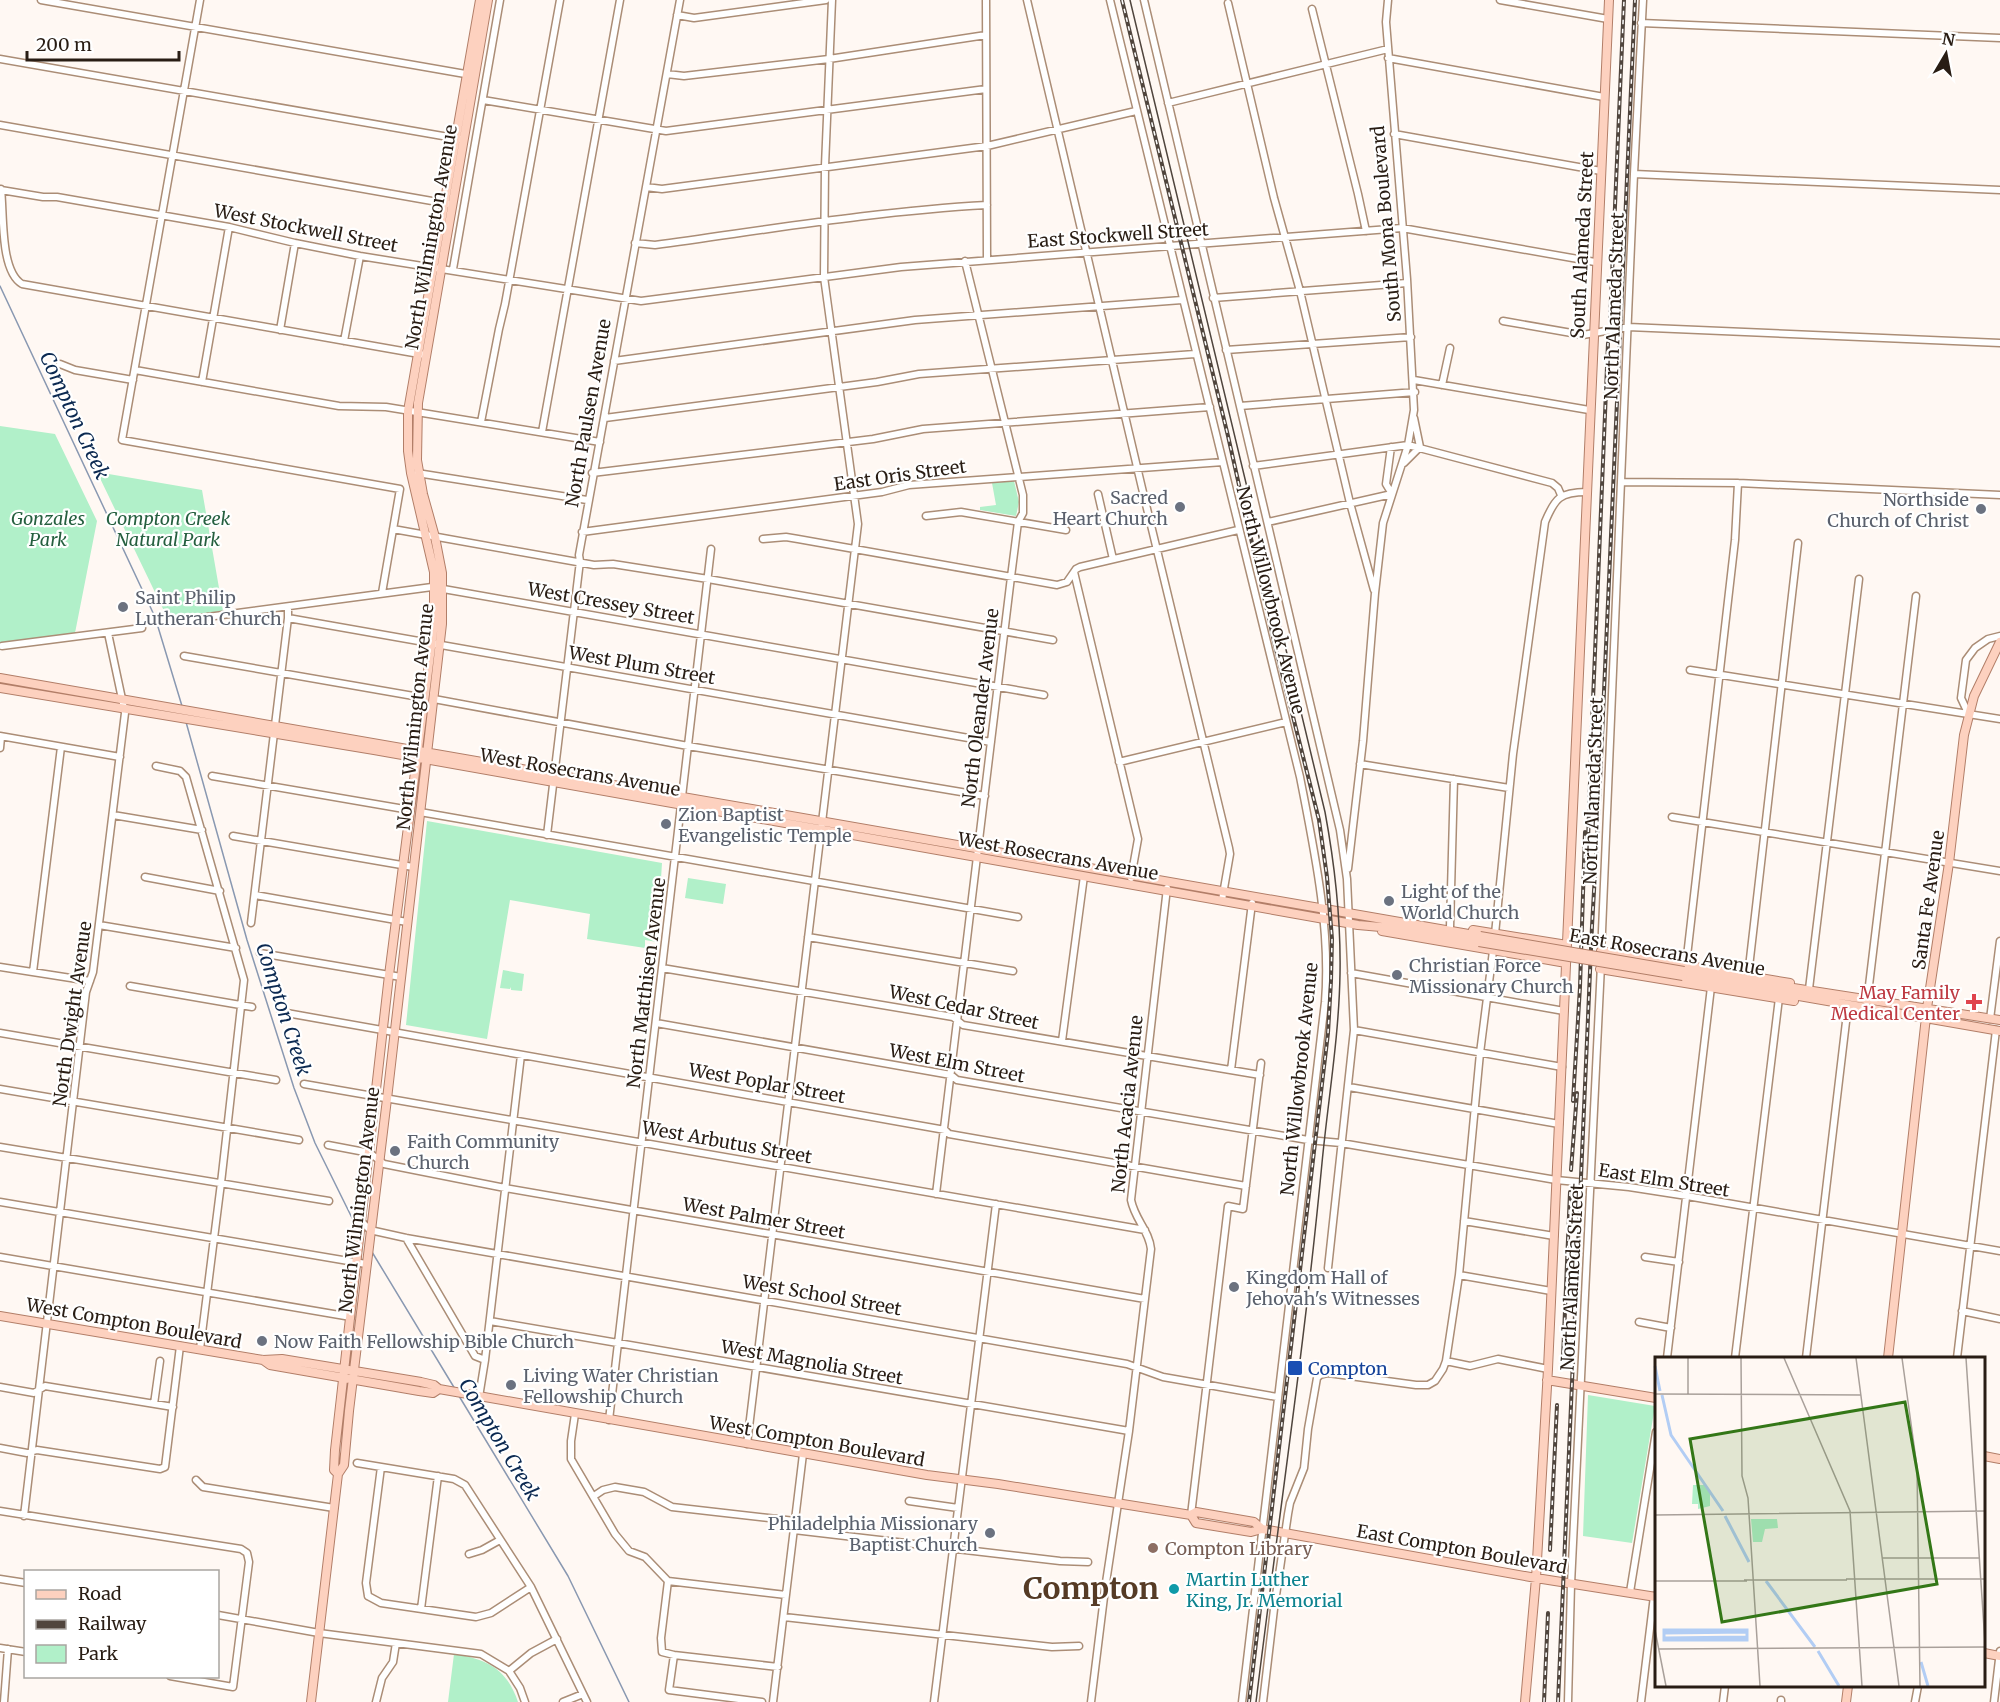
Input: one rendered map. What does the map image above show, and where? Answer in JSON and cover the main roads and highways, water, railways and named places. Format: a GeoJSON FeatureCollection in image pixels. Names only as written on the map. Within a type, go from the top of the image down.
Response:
{"type":"FeatureCollection","features":[{"type":"Feature","properties":{"kind":"main road","name":"North Wilmington Avenue"},"geometry":{"type":"LineString","coordinates":[[421,354],[415,473],[417,508],[439,588],[431,643],[430,698],[427,756],[344,1465],[338,1474],[334,1470],[344,1374],[403,865],[418,754],[430,698],[440,644],[439,588],[435,537],[415,473],[408,451],[408,411],[437,268],[459,139],[466,74],[483,0]]}},
{"type":"Feature","properties":{"kind":"main road","name":"North Wilmington Avenue"},"geometry":{"type":"LineString","coordinates":[[459,139],[475,75],[483,0]]}},
{"type":"Feature","properties":{"kind":"main road","name":"South Alameda Street"},"geometry":{"type":"LineString","coordinates":[[1587,492],[1608,0]]}},
{"type":"Feature","properties":{"kind":"main road","name":"North Alameda Street"},"geometry":{"type":"LineString","coordinates":[[1536,1578],[1548,1369],[1587,492]]}},
{"type":"Feature","properties":{"kind":"main road","name":"Santa Fe Avenue"},"geometry":{"type":"LineString","coordinates":[[1888,1357],[1927,1008],[1968,714],[1974,696],[2000,642]]}},
{"type":"Feature","properties":{"kind":"main road","name":"West Rosecrans Avenue"},"geometry":{"type":"LineString","coordinates":[[0,678],[123,704]]}},
{"type":"Feature","properties":{"kind":"main road","name":"West Rosecrans Avenue"},"geometry":{"type":"LineString","coordinates":[[0,687],[123,704],[418,754],[1131,880],[1167,891],[1327,919]]}},
{"type":"Feature","properties":{"kind":"main road","name":"West Rosecrans Avenue"},"geometry":{"type":"LineString","coordinates":[[978,853],[1084,876],[1168,882],[1326,909]]}},
{"type":"Feature","properties":{"kind":"main road","name":"East Rosecrans Avenue"},"geometry":{"type":"LineString","coordinates":[[1326,909],[1480,939]]}},
{"type":"Feature","properties":{"kind":"main road"},"geometry":{"type":"LineString","coordinates":[[1351,914],[1384,916],[1567,945]]}},
{"type":"Feature","properties":{"kind":"main road","name":"East Rosecrans Avenue"},"geometry":{"type":"LineString","coordinates":[[1327,919],[1358,925],[1480,939],[2000,1020]]}},
{"type":"Feature","properties":{"kind":"main road"},"geometry":{"type":"LineString","coordinates":[[1358,925],[1566,963]]}},
{"type":"Feature","properties":{"kind":"main road"},"geometry":{"type":"LineString","coordinates":[[1601,951],[1684,971],[1748,976],[1809,989]]}},
{"type":"Feature","properties":{"kind":"main road"},"geometry":{"type":"LineString","coordinates":[[1600,969],[1779,998],[1814,1003],[1830,1002]]}},
{"type":"Feature","properties":{"kind":"main road","name":"East Rosecrans Avenue"},"geometry":{"type":"LineString","coordinates":[[1684,971],[1830,1002],[1998,1030]]}},
{"type":"Feature","properties":{"kind":"main road","name":"West Compton Boulevard"},"geometry":{"type":"LineString","coordinates":[[0,1316],[263,1360],[282,1359],[353,1376],[421,1382],[448,1391],[574,1414],[803,1454],[1191,1515],[1192,1520],[1196,1522],[1251,1532],[1262,1529]]}},
{"type":"Feature","properties":{"kind":"main road"},"geometry":{"type":"LineString","coordinates":[[1547,1380],[1655,1398]]}},
{"type":"Feature","properties":{"kind":"main road"},"geometry":{"type":"LineString","coordinates":[[1985,1456],[2000,1459]]}},
{"type":"Feature","properties":{"kind":"main road"},"geometry":{"type":"LineString","coordinates":[[311,1702],[338,1474]]}},
{"type":"Feature","properties":{"kind":"main road","name":"East Compton Boulevard"},"geometry":{"type":"LineString","coordinates":[[1262,1529],[1655,1597]]}},
{"type":"Feature","properties":{"kind":"main road"},"geometry":{"type":"LineString","coordinates":[[1525,1702],[1536,1578]]}},
{"type":"Feature","properties":{"kind":"main road"},"geometry":{"type":"LineString","coordinates":[[1985,1653],[2000,1656]]}},
{"type":"Feature","properties":{"kind":"main road"},"geometry":{"type":"LineString","coordinates":[[1846,1702],[1848,1687]]}},
{"type":"Feature","properties":{"kind":"waterway","name":"Compton Creek"},"geometry":{"type":"LineString","coordinates":[[0,286],[155,617],[182,706]]}},
{"type":"Feature","properties":{"kind":"waterway","name":"Compton Creek"},"geometry":{"type":"LineString","coordinates":[[186,722],[247,940],[294,1088],[315,1143],[357,1228]]}},
{"type":"Feature","properties":{"kind":"waterway","name":"Compton Creek"},"geometry":{"type":"LineString","coordinates":[[372,1252],[455,1389]]}},
{"type":"Feature","properties":{"kind":"waterway","name":"Compton Creek"},"geometry":{"type":"LineString","coordinates":[[459,1396],[568,1576],[629,1702]]}},
{"type":"Feature","properties":{"kind":"tram line"},"geometry":{"type":"LineString","coordinates":[[1130,0],[1325,812],[1338,913],[1340,974],[1335,1045],[1308,1298],[1256,1702]]}},
{"type":"Feature","properties":{"kind":"railway"},"geometry":{"type":"LineString","coordinates":[[1122,0],[1228,436],[1274,641],[1319,820],[1332,939],[1328,1033],[1249,1702]]}},
{"type":"Feature","properties":{"kind":"railway"},"geometry":{"type":"LineString","coordinates":[[1610,321],[1624,0]]}},
{"type":"Feature","properties":{"kind":"railway"},"geometry":{"type":"LineString","coordinates":[[1558,1702],[1635,0]]}},
{"type":"Feature","properties":{"kind":"railway"},"geometry":{"type":"LineString","coordinates":[[1588,841],[1608,343]]}},
{"type":"Feature","properties":{"kind":"railway"},"geometry":{"type":"LineString","coordinates":[[1573,1101],[1580,987],[1585,832]]}},
{"type":"Feature","properties":{"kind":"railway"},"geometry":{"type":"LineString","coordinates":[[1571,1170],[1577,1093]]}},
{"type":"Feature","properties":{"kind":"railway"},"geometry":{"type":"LineString","coordinates":[[1563,1358],[1570,1192]]}},
{"type":"Feature","properties":{"kind":"railway"},"geometry":{"type":"LineString","coordinates":[[1550,1550],[1557,1405]]}},
{"type":"Feature","properties":{"kind":"railway"},"geometry":{"type":"LineString","coordinates":[[1544,1702],[1548,1613]]}},
{"type":"Feature","properties":{"kind":"place","name":"Sacred Heart Church"},"geometry":{"type":"Point","coordinates":[1180,507]}},
{"type":"Feature","properties":{"kind":"place","name":"Northside Church of Christ"},"geometry":{"type":"Point","coordinates":[1981,509]}},
{"type":"Feature","properties":{"kind":"place","name":"Saint Philip Lutheran Church"},"geometry":{"type":"Point","coordinates":[123,607]}},
{"type":"Feature","properties":{"kind":"place","name":"Zion Baptist Evangelistic Temple"},"geometry":{"type":"Point","coordinates":[666,824]}},
{"type":"Feature","properties":{"kind":"place","name":"Light of the World Church"},"geometry":{"type":"Point","coordinates":[1389,901]}},
{"type":"Feature","properties":{"kind":"place","name":"Christian Force Missionary Church"},"geometry":{"type":"Point","coordinates":[1397,975]}},
{"type":"Feature","properties":{"kind":"place","name":"May Family Medical Center"},"geometry":{"type":"Point","coordinates":[1974,1002]}},
{"type":"Feature","properties":{"kind":"place","name":"Faith Community Church"},"geometry":{"type":"Point","coordinates":[395,1151]}},
{"type":"Feature","properties":{"kind":"place","name":"Kingdom Hall of Jehovah's Witnesses"},"geometry":{"type":"Point","coordinates":[1234,1287]}},
{"type":"Feature","properties":{"kind":"place","name":"Now Faith Fellowship Bible Church"},"geometry":{"type":"Point","coordinates":[262,1341]}},
{"type":"Feature","properties":{"kind":"place","name":"Compton"},"geometry":{"type":"Point","coordinates":[1295,1368]}},
{"type":"Feature","properties":{"kind":"place","name":"Living Water Christian Fellowship Church"},"geometry":{"type":"Point","coordinates":[511,1385]}},
{"type":"Feature","properties":{"kind":"place","name":"Philadelphia Missionary Baptist Church"},"geometry":{"type":"Point","coordinates":[990,1533]}},
{"type":"Feature","properties":{"kind":"place","name":"Compton Library"},"geometry":{"type":"Point","coordinates":[1153,1548]}},
{"type":"Feature","properties":{"kind":"place","name":"Martin Luther King, Jr. Memorial"},"geometry":{"type":"Point","coordinates":[1174,1589]}},
{"type":"Feature","properties":{"kind":"district","name":"Compton"},"geometry":{"type":"Point","coordinates":[1091,1588]}},
{"type":"Feature","properties":{"kind":"park label","name":"Gonzales Park"},"geometry":{"type":"Point","coordinates":[48,528]}},
{"type":"Feature","properties":{"kind":"park label","name":"Compton Creek Natural Park"},"geometry":{"type":"Point","coordinates":[168,528]}}]}
